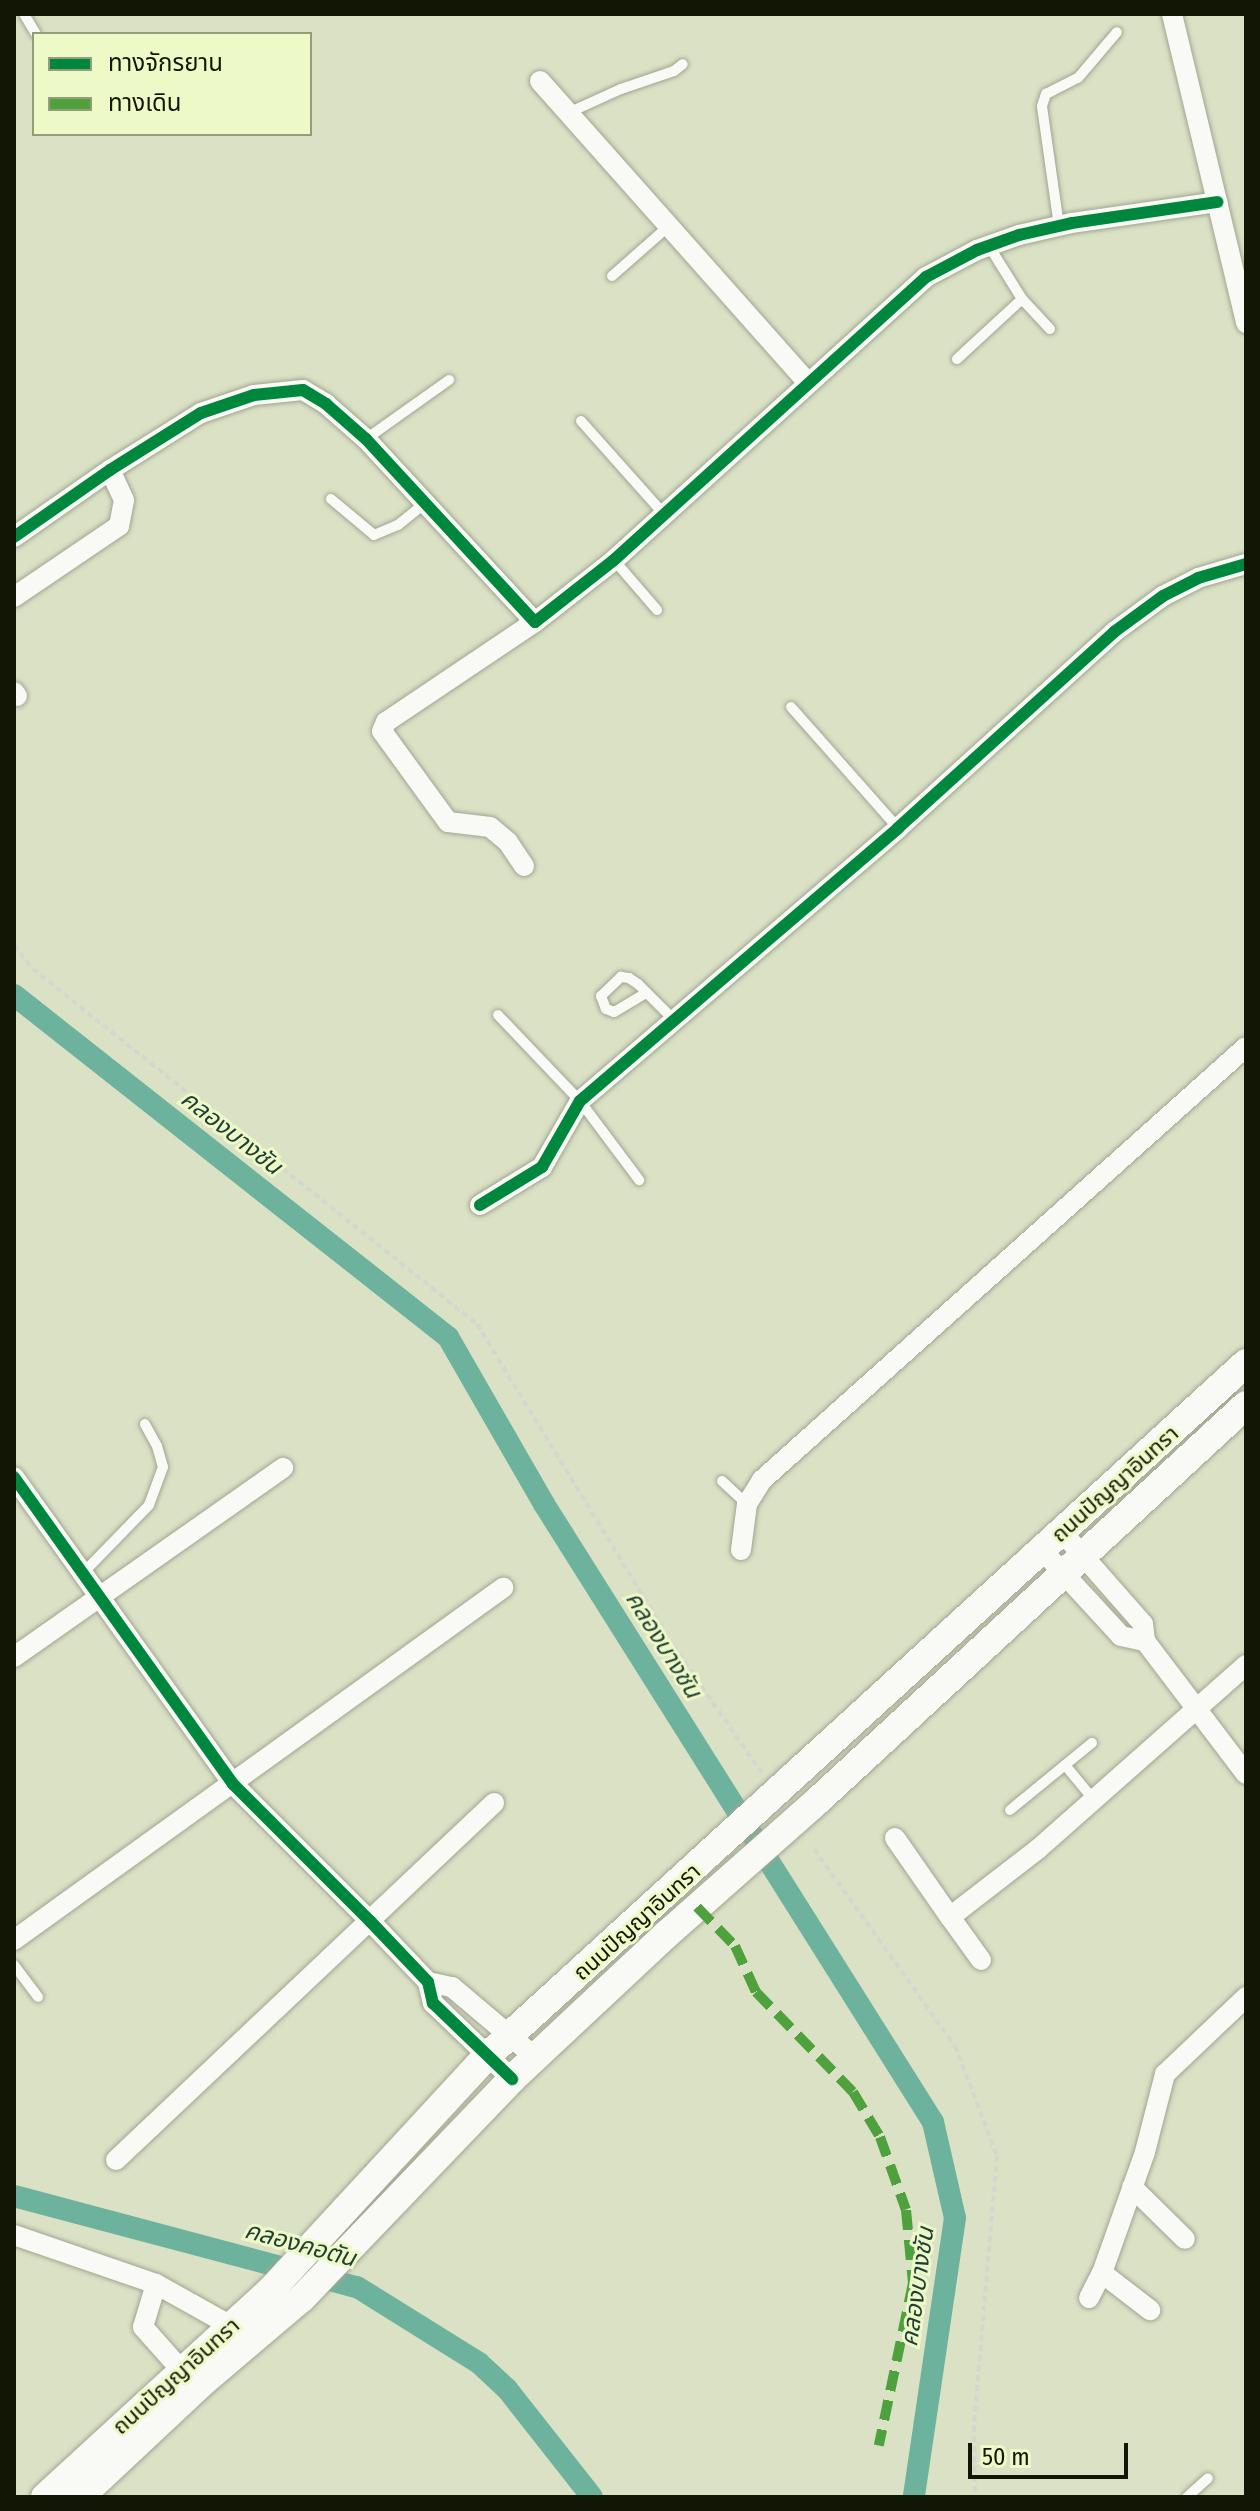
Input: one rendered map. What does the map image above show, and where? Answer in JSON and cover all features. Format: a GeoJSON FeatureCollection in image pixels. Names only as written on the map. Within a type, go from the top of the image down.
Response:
{"type":"FeatureCollection","features":[{"type":"Feature","properties":{"kind":"main road","name":"ถนนปัญญาอินทรา"},"geometry":{"type":"LineString","coordinates":[[48,2496],[271,2290],[486,2057],[697,1869],[1246,1363]]}},
{"type":"Feature","properties":{"kind":"main road","name":"ถนนปัญญาอินทรา"},"geometry":{"type":"LineString","coordinates":[[80,2497],[204,2381],[302,2298],[512,2079],[1246,1405]]}},
{"type":"Feature","properties":{"kind":"street"},"geometry":{"type":"LineString","coordinates":[[1172,14],[1246,323]]}},
{"type":"Feature","properties":{"kind":"street"},"geometry":{"type":"LineString","coordinates":[[540,81],[807,382]]}},
{"type":"Feature","properties":{"kind":"street"},"geometry":{"type":"LineString","coordinates":[[524,866],[508,842],[490,827],[448,822],[382,731],[386,722],[535,622],[614,560],[926,277],[989,246],[1059,226],[1217,202]]}},
{"type":"Feature","properties":{"kind":"street"},"geometry":{"type":"LineString","coordinates":[[14,537],[110,470],[201,413],[254,395],[303,390],[326,404],[366,439],[535,622]]}},
{"type":"Feature","properties":{"kind":"street"},"geometry":{"type":"LineString","coordinates":[[14,597],[119,526],[124,500],[110,470]]}},
{"type":"Feature","properties":{"kind":"street"},"geometry":{"type":"LineString","coordinates":[[480,1205],[542,1167],[580,1101],[898,828],[1114,632],[1163,596],[1198,578],[1246,564]]}},
{"type":"Feature","properties":{"kind":"street"},"geometry":{"type":"LineString","coordinates":[[741,1550],[747,1504],[762,1480],[1246,1047]]}},
{"type":"Feature","properties":{"kind":"street"},"geometry":{"type":"LineString","coordinates":[[14,1657],[283,1468]]}},
{"type":"Feature","properties":{"kind":"street"},"geometry":{"type":"LineString","coordinates":[[14,1477],[233,1784],[428,1982],[433,2003],[512,2079]]}},
{"type":"Feature","properties":{"kind":"street"},"geometry":{"type":"LineString","coordinates":[[1052,1541],[1073,1566],[1143,1624],[1145,1641],[1246,1774]]}},
{"type":"Feature","properties":{"kind":"street"},"geometry":{"type":"LineString","coordinates":[[14,1940],[503,1588]]}},
{"type":"Feature","properties":{"kind":"street"},"geometry":{"type":"LineString","coordinates":[[950,1917],[1094,1800],[1246,1665]]}},
{"type":"Feature","properties":{"kind":"street"},"geometry":{"type":"LineString","coordinates":[[116,2160],[494,1803]]}},
{"type":"Feature","properties":{"kind":"street"},"geometry":{"type":"LineString","coordinates":[[895,1838],[981,1960]]}},
{"type":"Feature","properties":{"kind":"street"},"geometry":{"type":"LineString","coordinates":[[428,1982],[452,1987],[536,2058]]}},
{"type":"Feature","properties":{"kind":"street"},"geometry":{"type":"LineString","coordinates":[[1089,2298],[1102,2273],[1132,2187],[1165,2074],[1246,1997]]}},
{"type":"Feature","properties":{"kind":"street"},"geometry":{"type":"LineString","coordinates":[[1132,2187],[1185,2239]]}},
{"type":"Feature","properties":{"kind":"street"},"geometry":{"type":"LineString","coordinates":[[14,2235],[156,2284],[231,2326]]}},
{"type":"Feature","properties":{"kind":"street"},"geometry":{"type":"LineString","coordinates":[[1102,2273],[1150,2310]]}},
{"type":"Feature","properties":{"kind":"street"},"geometry":{"type":"LineString","coordinates":[[156,2284],[143,2327],[182,2371]]}},
{"type":"Feature","properties":{"kind":"lane"},"geometry":{"type":"LineString","coordinates":[[24,14],[35,32]]}},
{"type":"Feature","properties":{"kind":"lane"},"geometry":{"type":"LineString","coordinates":[[1059,226],[1042,106],[1046,94],[1078,78],[1117,32]]}},
{"type":"Feature","properties":{"kind":"lane"},"geometry":{"type":"LineString","coordinates":[[568,113],[621,89],[674,71],[683,64]]}},
{"type":"Feature","properties":{"kind":"lane"},"geometry":{"type":"LineString","coordinates":[[612,276],[669,226]]}},
{"type":"Feature","properties":{"kind":"lane"},"geometry":{"type":"LineString","coordinates":[[989,246],[1022,299],[1050,329]]}},
{"type":"Feature","properties":{"kind":"lane"},"geometry":{"type":"LineString","coordinates":[[957,359],[1022,299]]}},
{"type":"Feature","properties":{"kind":"lane"},"geometry":{"type":"LineString","coordinates":[[366,439],[449,380]]}},
{"type":"Feature","properties":{"kind":"lane"},"geometry":{"type":"LineString","coordinates":[[581,421],[664,514]]}},
{"type":"Feature","properties":{"kind":"lane"},"geometry":{"type":"LineString","coordinates":[[331,499],[374,535],[398,525],[426,502]]}},
{"type":"Feature","properties":{"kind":"lane"},"geometry":{"type":"LineString","coordinates":[[614,560],[657,610]]}},
{"type":"Feature","properties":{"kind":"lane"},"geometry":{"type":"LineString","coordinates":[[791,707],[898,828]]}},
{"type":"Feature","properties":{"kind":"lane"},"geometry":{"type":"LineString","coordinates":[[646,993],[675,1021]]}},
{"type":"Feature","properties":{"kind":"lane"},"geometry":{"type":"LineString","coordinates":[[498,1015],[580,1101],[639,1180]]}},
{"type":"Feature","properties":{"kind":"lane"},"geometry":{"type":"LineString","coordinates":[[82,1574],[149,1505],[163,1467],[157,1446],[145,1424]]}},
{"type":"Feature","properties":{"kind":"lane"},"geometry":{"type":"LineString","coordinates":[[722,1481],[747,1504]]}},
{"type":"Feature","properties":{"kind":"lane"},"geometry":{"type":"LineString","coordinates":[[1010,1810],[1092,1743]]}},
{"type":"Feature","properties":{"kind":"lane"},"geometry":{"type":"LineString","coordinates":[[1065,1765],[1094,1800]]}},
{"type":"Feature","properties":{"kind":"lane"},"geometry":{"type":"LineString","coordinates":[[14,1965],[38,1997]]}},
{"type":"Feature","properties":{"kind":"lane"},"geometry":{"type":"LineString","coordinates":[[1190,2496],[1208,2478]]}},
{"type":"Feature","properties":{"kind":"path"},"geometry":{"type":"LineString","coordinates":[[14,945],[33,969],[477,1324],[673,1645],[762,1774]]}},
{"type":"Feature","properties":{"kind":"path"},"geometry":{"type":"LineString","coordinates":[[814,1849],[955,2046],[997,2156],[974,2426],[975,2497]]}},
{"type":"Feature","properties":{"kind":"waterway","name":"คลองบางชัน"},"geometry":{"type":"LineString","coordinates":[[14,995],[448,1337],[544,1504],[933,2122],[955,2218],[914,2497]]}},
{"type":"Feature","properties":{"kind":"waterway","name":"คลองคอตัน"},"geometry":{"type":"LineString","coordinates":[[14,2196],[357,2287],[479,2363],[507,2389],[592,2497]]}},
{"type":"Feature","properties":{"kind":"marked path"},"geometry":{"type":"LineString","coordinates":[[697,1907],[735,1946],[756,1992],[853,2092],[880,2137],[906,2210],[913,2283],[879,2445]]}},
{"type":"Feature","properties":{"kind":"cycle path"},"geometry":{"type":"LineString","coordinates":[[14,537],[110,470],[201,413],[254,395],[303,390],[326,404],[366,439],[535,622],[614,560],[926,277],[977,250],[1019,235],[1072,223],[1217,202]]}},
{"type":"Feature","properties":{"kind":"cycle path"},"geometry":{"type":"LineString","coordinates":[[480,1205],[542,1167],[580,1101],[898,828],[1114,632],[1163,596],[1198,578],[1246,564]]}},
{"type":"Feature","properties":{"kind":"cycle path"},"geometry":{"type":"LineString","coordinates":[[14,1477],[233,1784],[428,1982],[433,2003],[512,2079]]}}]}
